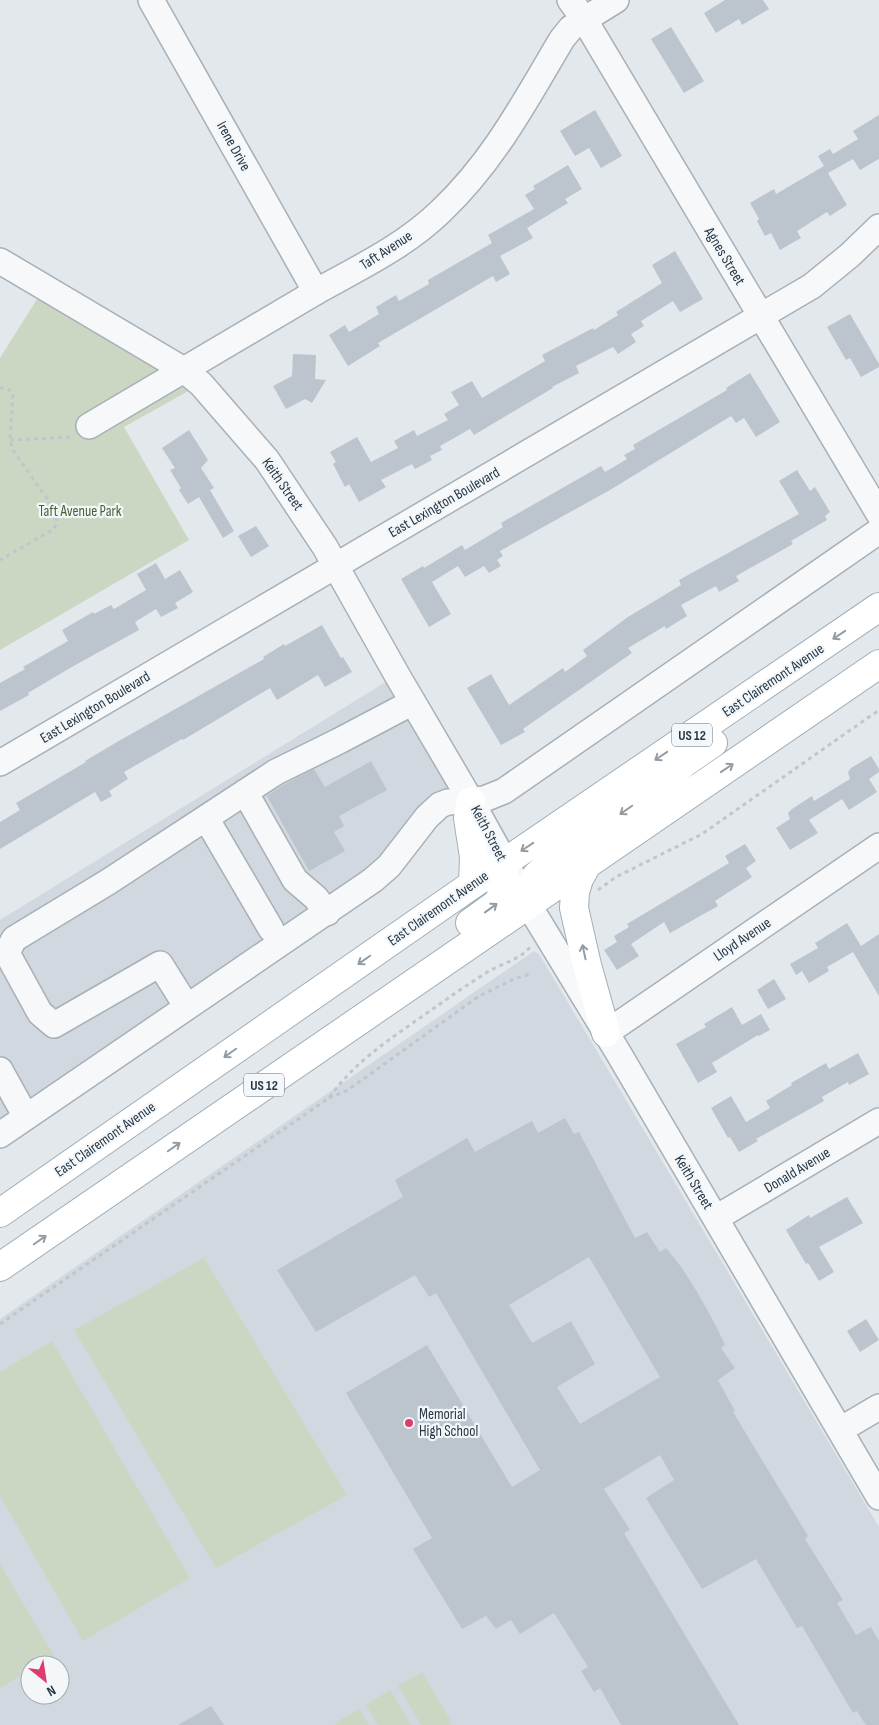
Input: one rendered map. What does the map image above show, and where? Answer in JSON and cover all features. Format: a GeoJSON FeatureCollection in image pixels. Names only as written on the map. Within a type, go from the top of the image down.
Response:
{"type":"FeatureCollection","features":[{"type":"Feature","properties":{"kind":"main road","name":"East Clairemont Avenue"},"geometry":{"type":"LineString","coordinates":[[0,1213],[473,884],[879,607]]}},
{"type":"Feature","properties":{"kind":"main road"},"geometry":{"type":"LineString","coordinates":[[528,904],[529,888],[536,876],[552,862],[636,803],[684,763],[879,629]]}},
{"type":"Feature","properties":{"kind":"main road","name":"US 12"},"geometry":{"type":"LineString","coordinates":[[0,1267],[879,664]]}},
{"type":"Feature","properties":{"kind":"main road"},"geometry":{"type":"LineString","coordinates":[[471,801],[468,818],[474,857],[473,884]]}},
{"type":"Feature","properties":{"kind":"main road"},"geometry":{"type":"LineString","coordinates":[[303,1058],[345,1014],[499,902],[505,881],[504,863]]}},
{"type":"Feature","properties":{"kind":"main road"},"geometry":{"type":"LineString","coordinates":[[588,863],[577,885],[574,908],[587,966],[606,1033]]}},
{"type":"Feature","properties":{"kind":"main road"},"geometry":{"type":"LineString","coordinates":[[0,1226],[26,1194]]}},
{"type":"Feature","properties":{"kind":"street","name":"Irene Drive"},"geometry":{"type":"LineString","coordinates":[[151,0],[316,292]]}},
{"type":"Feature","properties":{"kind":"street","name":"Taft Avenue"},"geometry":{"type":"LineString","coordinates":[[83,431],[316,292],[398,246],[447,205],[473,178],[504,138],[562,39],[571,28],[577,10],[616,0]]}},
{"type":"Feature","properties":{"kind":"street","name":"Agnes Street"},"geometry":{"type":"LineString","coordinates":[[577,10],[879,514]]}},
{"type":"Feature","properties":{"kind":"street","name":"East Lexington Boulevard"},"geometry":{"type":"LineString","coordinates":[[0,763],[812,286],[850,255],[879,227]]}},
{"type":"Feature","properties":{"kind":"street","name":"Keith Street"},"geometry":{"type":"LineString","coordinates":[[0,261],[184,370],[200,384],[267,460],[336,565],[471,801],[504,863],[716,1218],[879,1497]]}},
{"type":"Feature","properties":{"kind":"street"},"geometry":{"type":"LineString","coordinates":[[0,1134],[381,874],[433,811],[448,802],[484,799],[504,791],[879,531]]}},
{"type":"Feature","properties":{"kind":"street"},"geometry":{"type":"LineString","coordinates":[[187,1007],[160,964],[54,1025],[40,1013],[7,953],[14,939],[108,882],[276,772],[413,702]]}},
{"type":"Feature","properties":{"kind":"street"},"geometry":{"type":"LineString","coordinates":[[245,792],[296,880],[316,898],[326,912]]}},
{"type":"Feature","properties":{"kind":"street"},"geometry":{"type":"LineString","coordinates":[[206,818],[270,929]]}},
{"type":"Feature","properties":{"kind":"street","name":"Lloyd Avenue"},"geometry":{"type":"LineString","coordinates":[[606,1033],[879,846]]}},
{"type":"Feature","properties":{"kind":"street"},"geometry":{"type":"LineString","coordinates":[[0,1070],[26,1116]]}},
{"type":"Feature","properties":{"kind":"street","name":"Donald Avenue"},"geometry":{"type":"LineString","coordinates":[[716,1218],[879,1121]]}},
{"type":"Feature","properties":{"kind":"street"},"geometry":{"type":"LineString","coordinates":[[840,1430],[879,1407]]}},
{"type":"Feature","properties":{"kind":"path"},"geometry":{"type":"LineString","coordinates":[[0,388],[8,388],[13,394],[10,440],[13,450],[54,509],[58,522],[54,529],[0,560]]}},
{"type":"Feature","properties":{"kind":"path"},"geometry":{"type":"LineString","coordinates":[[10,440],[83,431]]}},
{"type":"Feature","properties":{"kind":"path"},"geometry":{"type":"LineString","coordinates":[[574,908],[616,876],[702,834],[879,710]]}},
{"type":"Feature","properties":{"kind":"path"},"geometry":{"type":"LineString","coordinates":[[329,1098],[357,1065],[377,1049],[498,965],[521,956],[544,930]]}},
{"type":"Feature","properties":{"kind":"path"},"geometry":{"type":"LineString","coordinates":[[0,1324],[329,1098],[348,1090],[479,996],[514,979],[530,974]]}},
{"type":"Feature","properties":{"kind":"shaded area"},"geometry":{"type":"Polygon","coordinates":[[[397,675],[471,801],[448,802],[389,866],[0,1135],[0,920],[397,675]]]}},
{"type":"Feature","properties":{"kind":"shaded area","name":"Memorial High School"},"geometry":{"type":"Polygon","coordinates":[[[534,951],[539,954],[879,1527],[879,1725],[0,1725],[0,1319],[534,951]]]}},
{"type":"Feature","properties":{"kind":"green space","name":"Taft Avenue Park"},"geometry":{"type":"Polygon","coordinates":[[[44,288],[201,384],[124,427],[189,540],[0,650],[0,358],[44,288]]]}},
{"type":"Feature","properties":{"kind":"green space"},"geometry":{"type":"Polygon","coordinates":[[[204,1258],[347,1495],[216,1568],[74,1330],[204,1258]]]}},
{"type":"Feature","properties":{"kind":"green space"},"geometry":{"type":"Polygon","coordinates":[[[52,1341],[190,1578],[83,1641],[0,1496],[0,1372],[52,1341]]]}},
{"type":"Feature","properties":{"kind":"green space"},"geometry":{"type":"Polygon","coordinates":[[[0,1564],[53,1655],[20,1655],[20,1676],[0,1688],[0,1564]]]}},
{"type":"Feature","properties":{"kind":"green space"},"geometry":{"type":"Polygon","coordinates":[[[422,1672],[452,1723],[449,1725],[421,1725],[398,1686],[422,1672]]]}},
{"type":"Feature","properties":{"kind":"green space"},"geometry":{"type":"Polygon","coordinates":[[[390,1690],[411,1725],[378,1725],[366,1705],[390,1690]]]}},
{"type":"Feature","properties":{"kind":"green space"},"geometry":{"type":"Polygon","coordinates":[[[359,1709],[369,1725],[336,1725],[335,1723],[359,1709]]]}},
{"type":"Feature","properties":{"kind":"building"},"geometry":{"type":"Polygon","coordinates":[[[725,0],[763,0],[769,9],[742,25],[739,19],[716,33],[704,13],[725,0]]]}},
{"type":"Feature","properties":{"kind":"building"},"geometry":{"type":"Polygon","coordinates":[[[671,27],[704,81],[684,93],[651,39],[671,27]]]}},
{"type":"Feature","properties":{"kind":"building"},"geometry":{"type":"Polygon","coordinates":[[[595,110],[622,156],[601,168],[589,148],[575,156],[560,131],[595,110]]]}},
{"type":"Feature","properties":{"kind":"building"},"geometry":{"type":"Polygon","coordinates":[[[879,115],[879,159],[860,170],[853,159],[828,173],[847,205],[830,216],[827,212],[797,231],[801,238],[780,250],[771,233],[765,236],[757,221],[759,219],[750,203],[774,189],[776,194],[824,166],[818,156],[830,149],[833,154],[858,139],[853,131],[879,115]]]}},
{"type":"Feature","properties":{"kind":"building"},"geometry":{"type":"Polygon","coordinates":[[[568,165],[582,189],[565,199],[568,203],[527,228],[533,238],[500,256],[510,274],[496,282],[493,276],[378,343],[380,346],[348,366],[329,335],[345,325],[349,332],[379,314],[376,307],[396,295],[399,301],[429,284],[428,280],[492,243],[488,235],[534,209],[525,195],[535,189],[533,186],[568,165]]]}},
{"type":"Feature","properties":{"kind":"building"},"geometry":{"type":"Polygon","coordinates":[[[675,251],[703,299],[680,312],[673,301],[641,321],[644,326],[631,334],[636,342],[618,354],[613,347],[576,366],[579,373],[552,387],[474,435],[470,429],[440,446],[442,450],[430,456],[432,460],[415,469],[412,464],[381,480],[386,487],[359,502],[349,484],[345,487],[333,464],[336,462],[330,452],[357,437],[371,462],[398,448],[394,441],[414,430],[417,436],[448,420],[444,414],[459,405],[451,392],[472,381],[482,398],[545,361],[542,355],[593,328],[594,330],[618,315],[616,312],[662,283],[652,265],[675,251]]]}},
{"type":"Feature","properties":{"kind":"building"},"geometry":{"type":"Polygon","coordinates":[[[850,314],[879,364],[879,367],[861,377],[850,358],[846,360],[827,327],[850,314]]]}},
{"type":"Feature","properties":{"kind":"building"},"geometry":{"type":"Polygon","coordinates":[[[293,354],[316,355],[315,379],[326,380],[312,403],[305,399],[286,409],[273,386],[292,376],[293,354]]]}},
{"type":"Feature","properties":{"kind":"building"},"geometry":{"type":"Polygon","coordinates":[[[750,373],[780,422],[756,437],[744,418],[736,423],[731,416],[610,490],[500,551],[503,556],[497,560],[501,566],[489,573],[484,566],[465,577],[458,566],[432,582],[451,614],[429,627],[401,579],[423,566],[424,568],[462,545],[465,550],[503,527],[501,523],[601,466],[605,472],[627,459],[624,455],[635,449],[633,445],[727,390],[726,388],[750,373]]]}},
{"type":"Feature","properties":{"kind":"building"},"geometry":{"type":"Polygon","coordinates":[[[189,430],[208,460],[201,468],[214,488],[210,490],[234,531],[223,538],[199,497],[188,504],[170,470],[175,468],[162,448],[189,430]]]}},
{"type":"Feature","properties":{"kind":"building"},"geometry":{"type":"Polygon","coordinates":[[[797,470],[810,491],[815,487],[830,512],[825,516],[827,520],[791,541],[793,544],[736,576],[739,581],[719,592],[716,586],[681,605],[687,616],[666,629],[665,626],[628,648],[632,653],[523,729],[525,732],[501,745],[467,688],[491,674],[509,705],[563,668],[565,672],[587,656],[583,650],[628,617],[681,585],[679,580],[799,514],[779,481],[797,470]]]}},
{"type":"Feature","properties":{"kind":"building"},"geometry":{"type":"Polygon","coordinates":[[[256,526],[269,546],[251,557],[238,536],[256,526]]]}},
{"type":"Feature","properties":{"kind":"building"},"geometry":{"type":"Polygon","coordinates":[[[156,563],[165,579],[180,570],[193,592],[175,603],[178,608],[161,617],[156,609],[135,622],[139,630],[70,668],[28,693],[29,695],[0,711],[0,683],[25,669],[23,667],[68,641],[62,630],[93,612],[94,614],[111,605],[114,609],[146,590],[137,574],[156,563]]]}},
{"type":"Feature","properties":{"kind":"building"},"geometry":{"type":"Polygon","coordinates":[[[322,625],[341,658],[343,657],[352,672],[325,687],[318,675],[277,700],[270,688],[183,740],[124,772],[128,779],[109,791],[112,796],[101,802],[95,792],[0,849],[0,822],[20,810],[16,803],[117,742],[264,659],[263,657],[284,644],[285,646],[322,625]]]}},
{"type":"Feature","properties":{"kind":"building"},"geometry":{"type":"Polygon","coordinates":[[[871,756],[879,772],[869,779],[877,792],[849,810],[842,799],[809,820],[818,833],[790,850],[776,828],[790,819],[788,813],[812,796],[814,801],[850,779],[848,772],[851,768],[871,756]]]}},
{"type":"Feature","properties":{"kind":"building"},"geometry":{"type":"Polygon","coordinates":[[[371,761],[387,790],[339,816],[344,826],[334,832],[345,851],[309,871],[267,796],[283,785],[314,769],[325,787],[371,761]]]}},
{"type":"Feature","properties":{"kind":"building"},"geometry":{"type":"Polygon","coordinates":[[[745,844],[756,861],[746,868],[752,877],[715,901],[718,906],[670,933],[664,922],[631,944],[639,956],[617,970],[604,950],[617,942],[614,936],[629,927],[627,924],[729,863],[725,856],[745,844]]]}},
{"type":"Feature","properties":{"kind":"building"},"geometry":{"type":"Polygon","coordinates":[[[847,923],[861,946],[879,934],[879,996],[853,952],[827,967],[829,971],[809,983],[802,971],[796,975],[790,964],[818,948],[815,943],[847,923]]]}},
{"type":"Feature","properties":{"kind":"building"},"geometry":{"type":"Polygon","coordinates":[[[774,979],[786,999],[768,1009],[757,990],[774,979]]]}},
{"type":"Feature","properties":{"kind":"building"},"geometry":{"type":"Polygon","coordinates":[[[732,1007],[742,1025],[761,1014],[770,1030],[758,1035],[712,1063],[717,1072],[698,1083],[676,1044],[706,1027],[704,1024],[732,1007]]]}},
{"type":"Feature","properties":{"kind":"building"},"geometry":{"type":"Polygon","coordinates":[[[858,1053],[869,1074],[849,1085],[848,1082],[822,1097],[824,1101],[756,1139],[758,1141],[739,1152],[730,1137],[728,1138],[711,1108],[731,1096],[746,1122],[770,1108],[766,1101],[792,1085],[791,1083],[826,1063],[829,1069],[858,1053]]]}},
{"type":"Feature","properties":{"kind":"building","name":"Memorial High School"},"geometry":{"type":"Polygon","coordinates":[[[565,1118],[574,1134],[579,1132],[635,1238],[647,1232],[660,1252],[666,1248],[682,1268],[699,1295],[725,1345],[721,1348],[735,1368],[718,1380],[735,1411],[733,1412],[808,1536],[805,1539],[843,1600],[837,1603],[856,1635],[871,1627],[879,1641],[879,1725],[866,1725],[857,1711],[853,1713],[802,1626],[797,1628],[756,1559],[702,1589],[646,1498],[674,1480],[660,1455],[604,1489],[630,1530],[624,1533],[739,1725],[621,1725],[600,1688],[594,1692],[581,1671],[588,1667],[554,1613],[520,1634],[511,1620],[496,1629],[486,1616],[462,1629],[413,1549],[432,1538],[346,1393],[427,1345],[512,1487],[540,1470],[436,1293],[429,1297],[415,1275],[316,1332],[277,1270],[403,1197],[395,1180],[467,1138],[475,1152],[532,1121],[538,1133],[565,1118]],[[589,1257],[509,1305],[532,1343],[571,1321],[595,1364],[557,1387],[580,1424],[660,1377],[589,1257]]]}},
{"type":"Feature","properties":{"kind":"building"},"geometry":{"type":"Polygon","coordinates":[[[847,1197],[863,1223],[819,1247],[834,1272],[819,1281],[808,1263],[806,1264],[786,1230],[809,1215],[810,1218],[847,1197]]]}},
{"type":"Feature","properties":{"kind":"building"},"geometry":{"type":"Polygon","coordinates":[[[866,1319],[879,1340],[860,1352],[847,1331],[866,1319]]]}},
{"type":"Feature","properties":{"kind":"building"},"geometry":{"type":"Polygon","coordinates":[[[211,1706],[224,1725],[178,1725],[211,1706]]]}},
{"type":"Feature","properties":{"kind":"place","name":"Memorial High School"},"geometry":{"type":"Point","coordinates":[409,1423]}}]}
